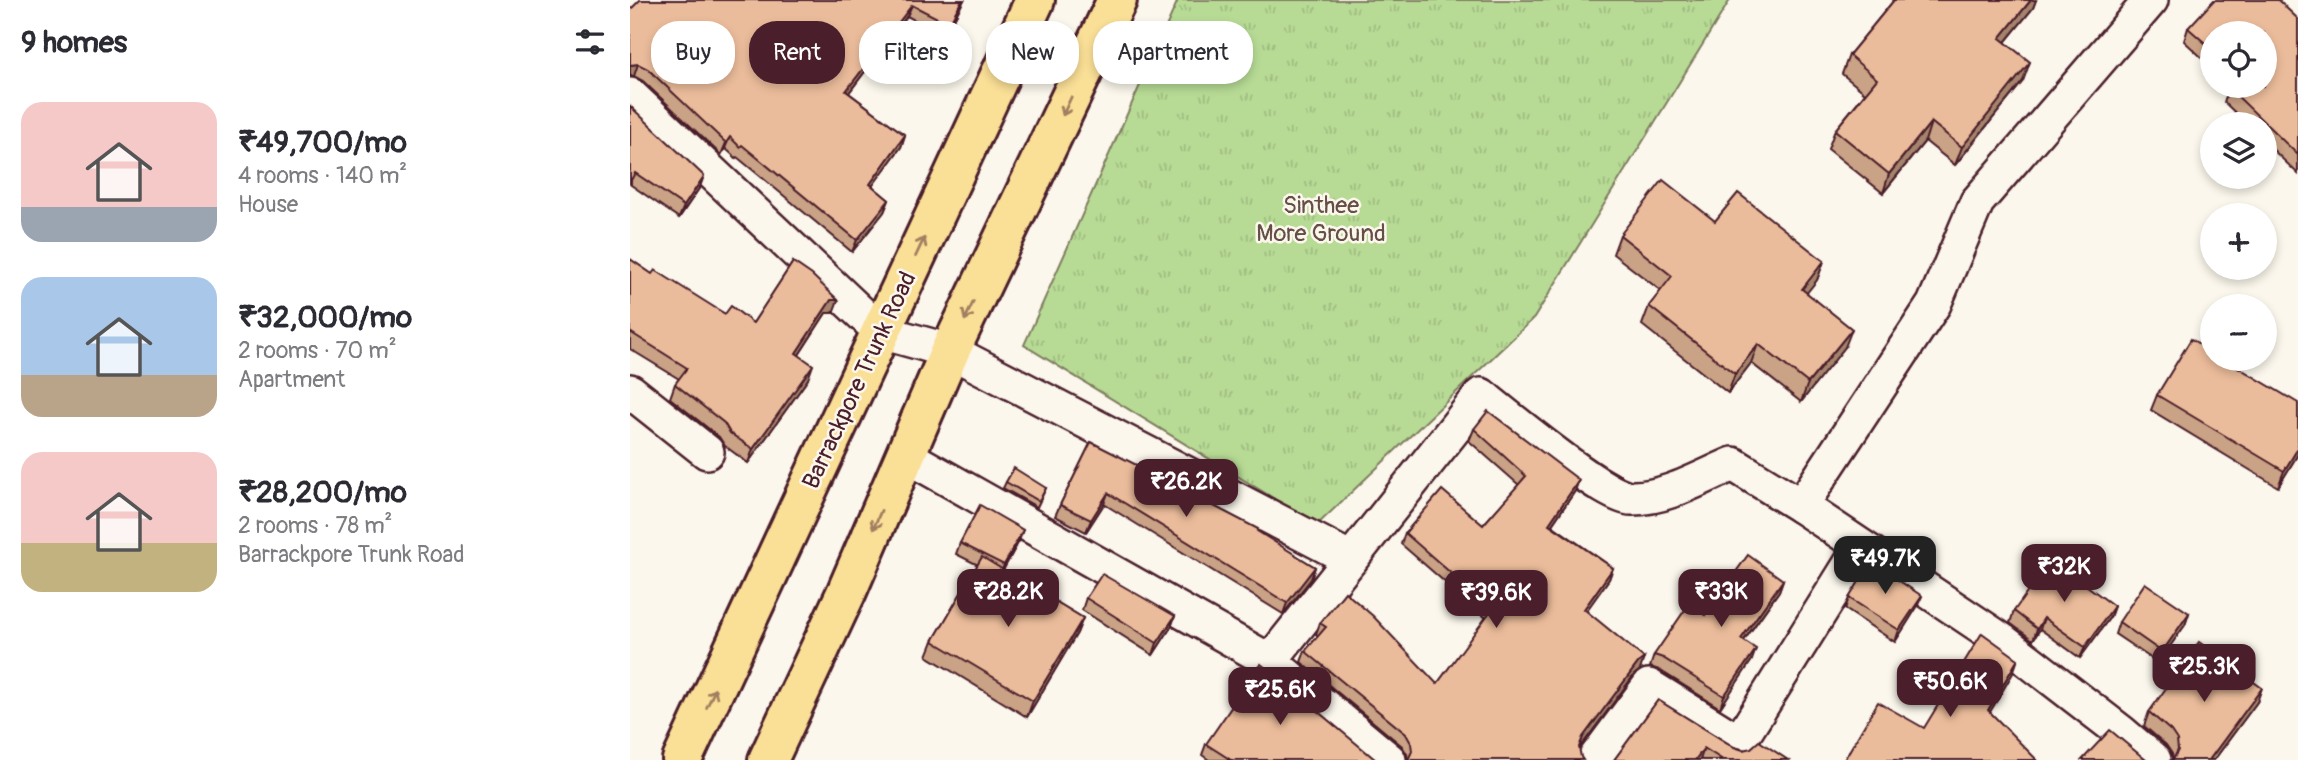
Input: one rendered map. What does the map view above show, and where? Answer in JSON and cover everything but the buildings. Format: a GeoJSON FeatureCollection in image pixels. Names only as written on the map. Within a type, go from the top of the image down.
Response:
{"type":"FeatureCollection","features":[{"type":"Feature","properties":{"kind":"main road","name":"Barrackpore Trunk Road"},"geometry":{"type":"LineString","coordinates":[[682,760],[1035,0]]}},
{"type":"Feature","properties":{"kind":"main road"},"geometry":{"type":"LineString","coordinates":[[768,760],[847,591],[950,351],[1117,0]]}},
{"type":"Feature","properties":{"kind":"street"},"geometry":{"type":"LineString","coordinates":[[1801,506],[1934,304],[1977,202],[2151,0]]}},
{"type":"Feature","properties":{"kind":"street"},"geometry":{"type":"LineString","coordinates":[[630,95],[881,332],[950,351],[1351,559]]}},
{"type":"Feature","properties":{"kind":"street"},"geometry":{"type":"LineString","coordinates":[[630,391],[707,452]]}},
{"type":"Feature","properties":{"kind":"street"},"geometry":{"type":"LineString","coordinates":[[1270,661],[1481,395],[1596,483],[1629,498],[1663,494],[1733,464],[1801,506],[2003,641],[2154,760]]}},
{"type":"Feature","properties":{"kind":"street"},"geometry":{"type":"LineString","coordinates":[[905,455],[1270,661],[1389,760]]}},
{"type":"Feature","properties":{"kind":"street"},"geometry":{"type":"LineString","coordinates":[[1594,760],[1649,686],[1739,742],[1861,547]]}},
{"type":"Feature","properties":{"kind":"green space","name":"Sinthee More Ground"},"geometry":{"type":"Polygon","coordinates":[[[1178,0],[1730,0],[1534,318],[1317,525],[1024,345],[1141,84],[1253,84],[1253,21],[1169,21],[1178,0]]]}}]}
